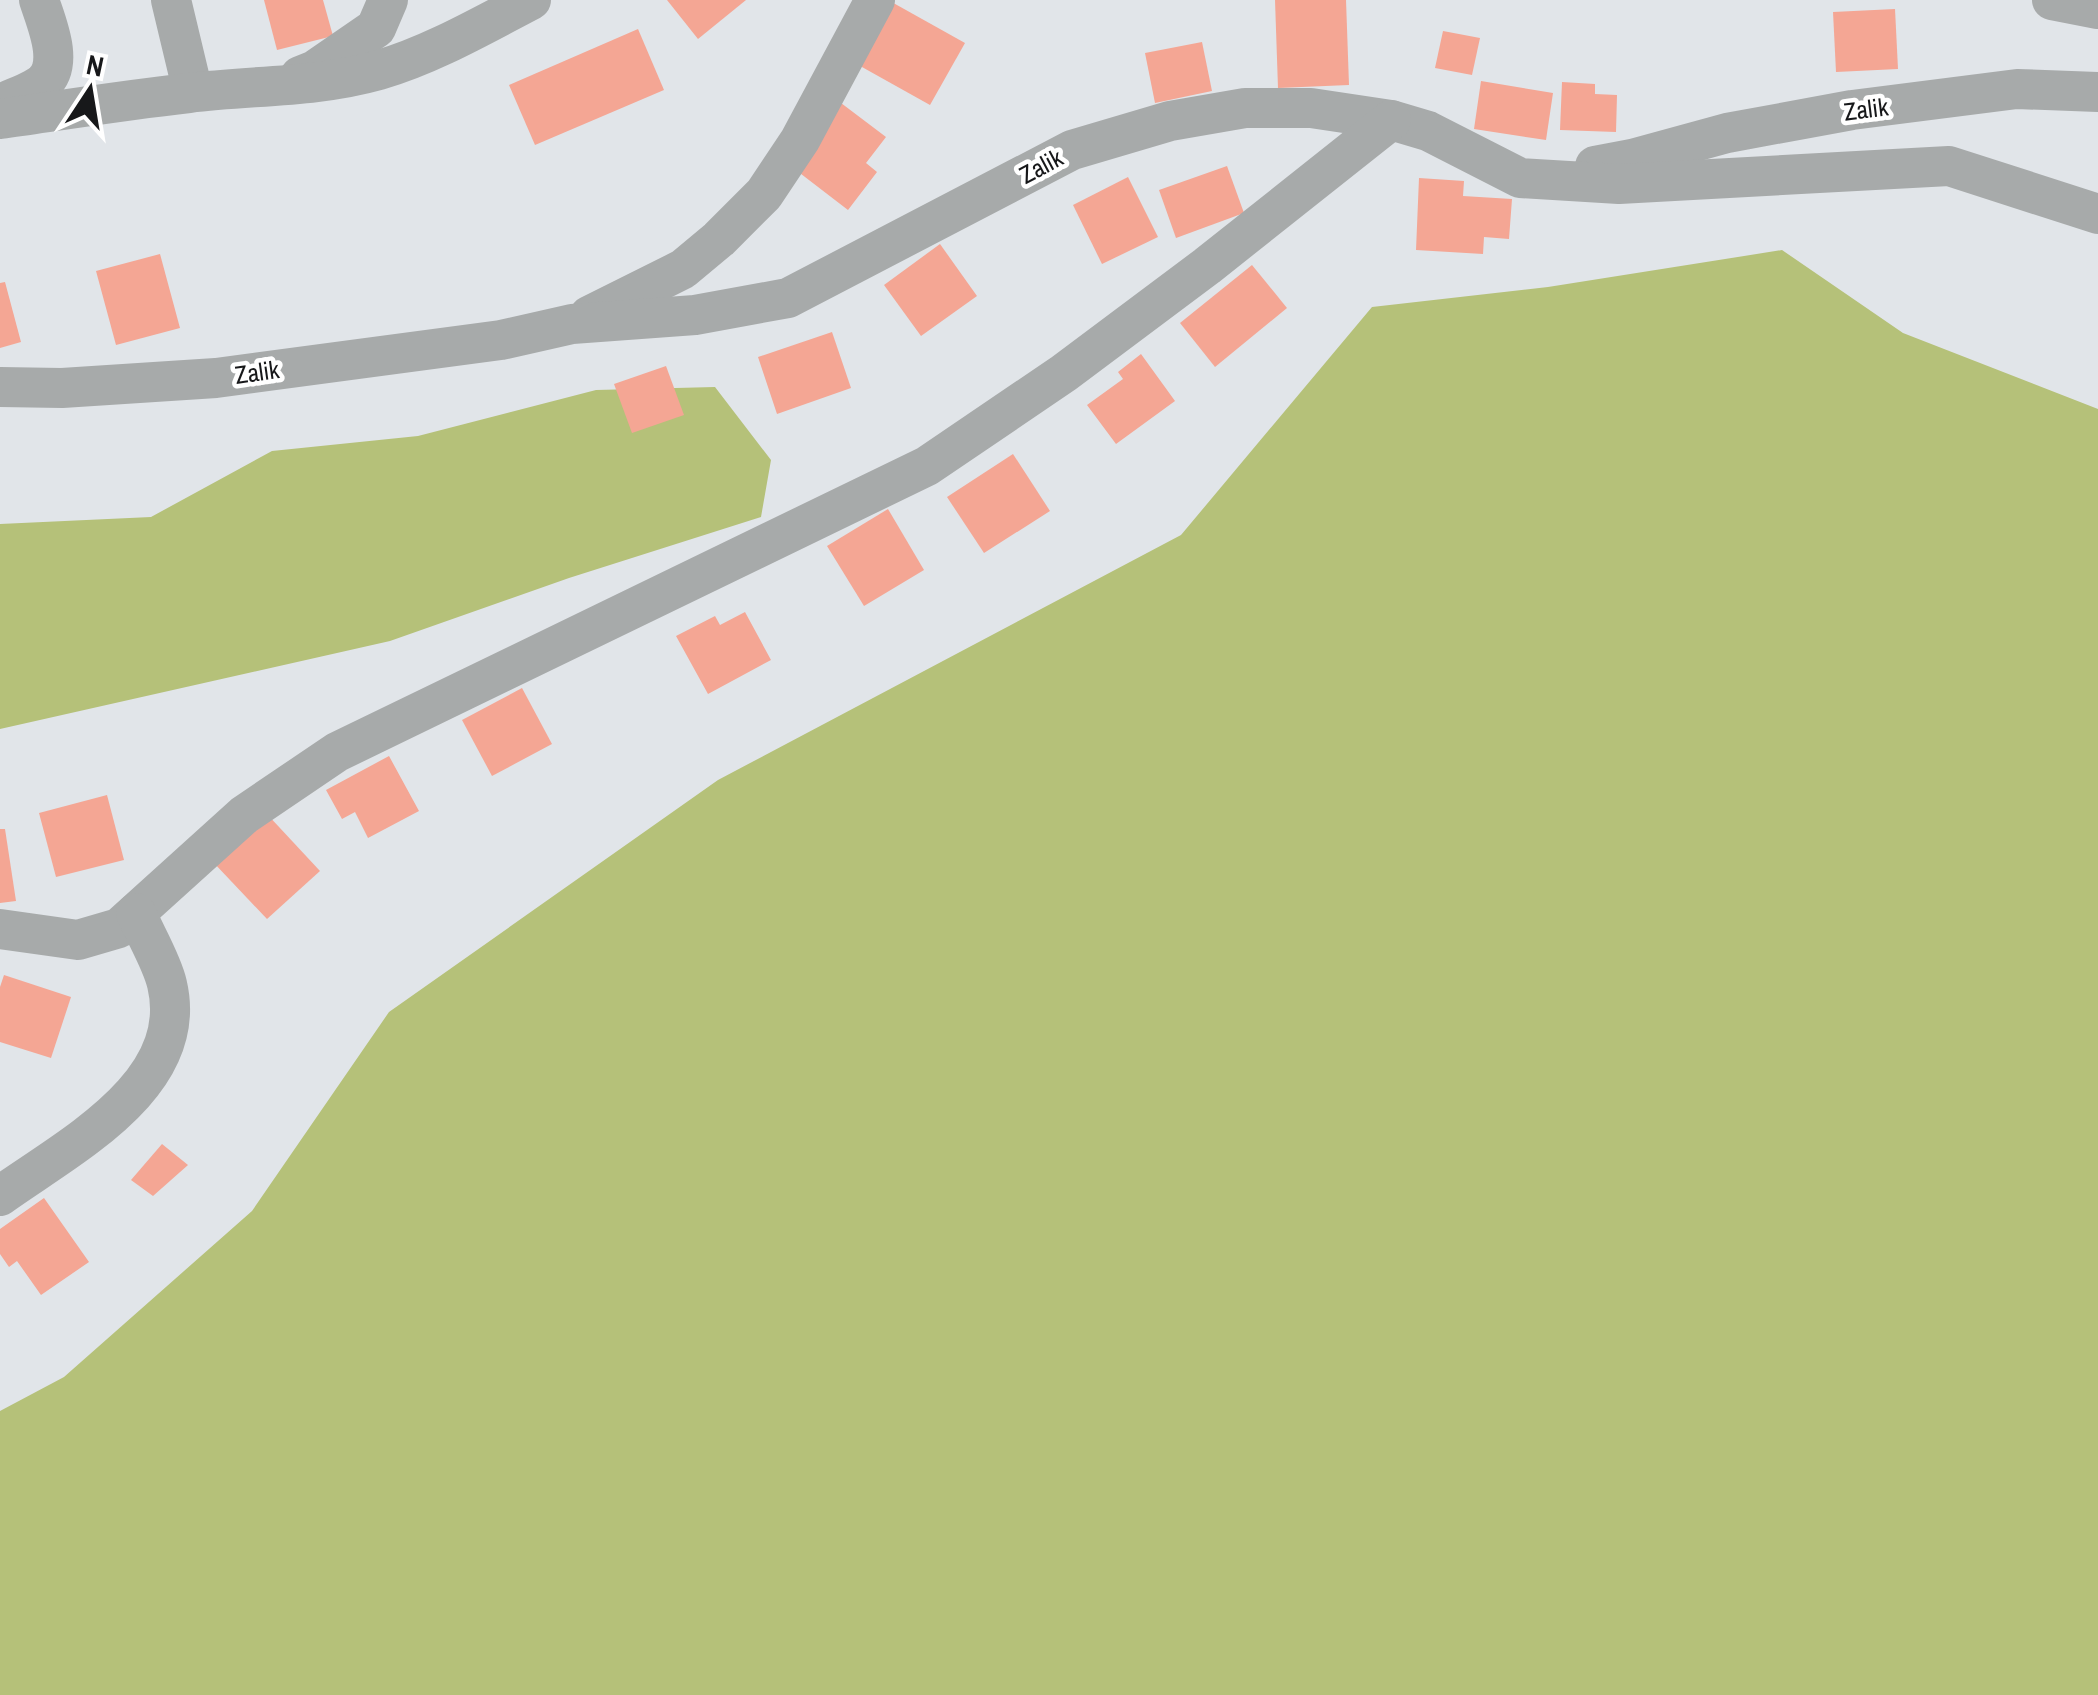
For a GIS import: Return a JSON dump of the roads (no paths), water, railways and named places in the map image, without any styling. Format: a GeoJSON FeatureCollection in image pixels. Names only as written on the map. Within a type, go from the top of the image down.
{"type":"FeatureCollection","features":[{"type":"Feature","properties":{"kind":"street"},"geometry":{"type":"LineString","coordinates":[[0,104],[45,82],[51,69],[52,46],[38,0]]}},
{"type":"Feature","properties":{"kind":"street"},"geometry":{"type":"LineString","coordinates":[[170,0],[193,92]]}},
{"type":"Feature","properties":{"kind":"street"},"geometry":{"type":"LineString","coordinates":[[258,90],[315,70],[376,28],[388,0]]}},
{"type":"Feature","properties":{"kind":"street"},"geometry":{"type":"LineString","coordinates":[[0,119],[193,92],[258,90],[334,81],[382,69],[532,0]]}},
{"type":"Feature","properties":{"kind":"street","name":"Zalik"},"geometry":{"type":"LineString","coordinates":[[572,324],[683,269],[764,194],[800,140],[875,0]]}},
{"type":"Feature","properties":{"kind":"street"},"geometry":{"type":"LineString","coordinates":[[2052,0],[2098,9]]}},
{"type":"Feature","properties":{"kind":"street","name":"Zalik"},"geometry":{"type":"LineString","coordinates":[[1520,178],[1632,159],[1727,133],[1852,110],[2017,89],[2098,92]]}},
{"type":"Feature","properties":{"kind":"street","name":"Zalik"},"geometry":{"type":"LineString","coordinates":[[0,387],[62,388],[216,378],[501,340],[572,324],[695,315],[788,298],[1072,150],[1170,121],[1245,108],[1311,108],[1391,120],[1428,130],[1520,178],[1619,184],[1949,166],[2098,214]]}},
{"type":"Feature","properties":{"kind":"street"},"geometry":{"type":"LineString","coordinates":[[0,929],[78,940],[119,928],[244,814],[337,752],[927,466],[1064,373],[1391,120]]}},
{"type":"Feature","properties":{"kind":"street"},"geometry":{"type":"LineString","coordinates":[[0,1196],[140,1090],[161,1056],[171,1014],[167,981],[136,912]]}}]}
